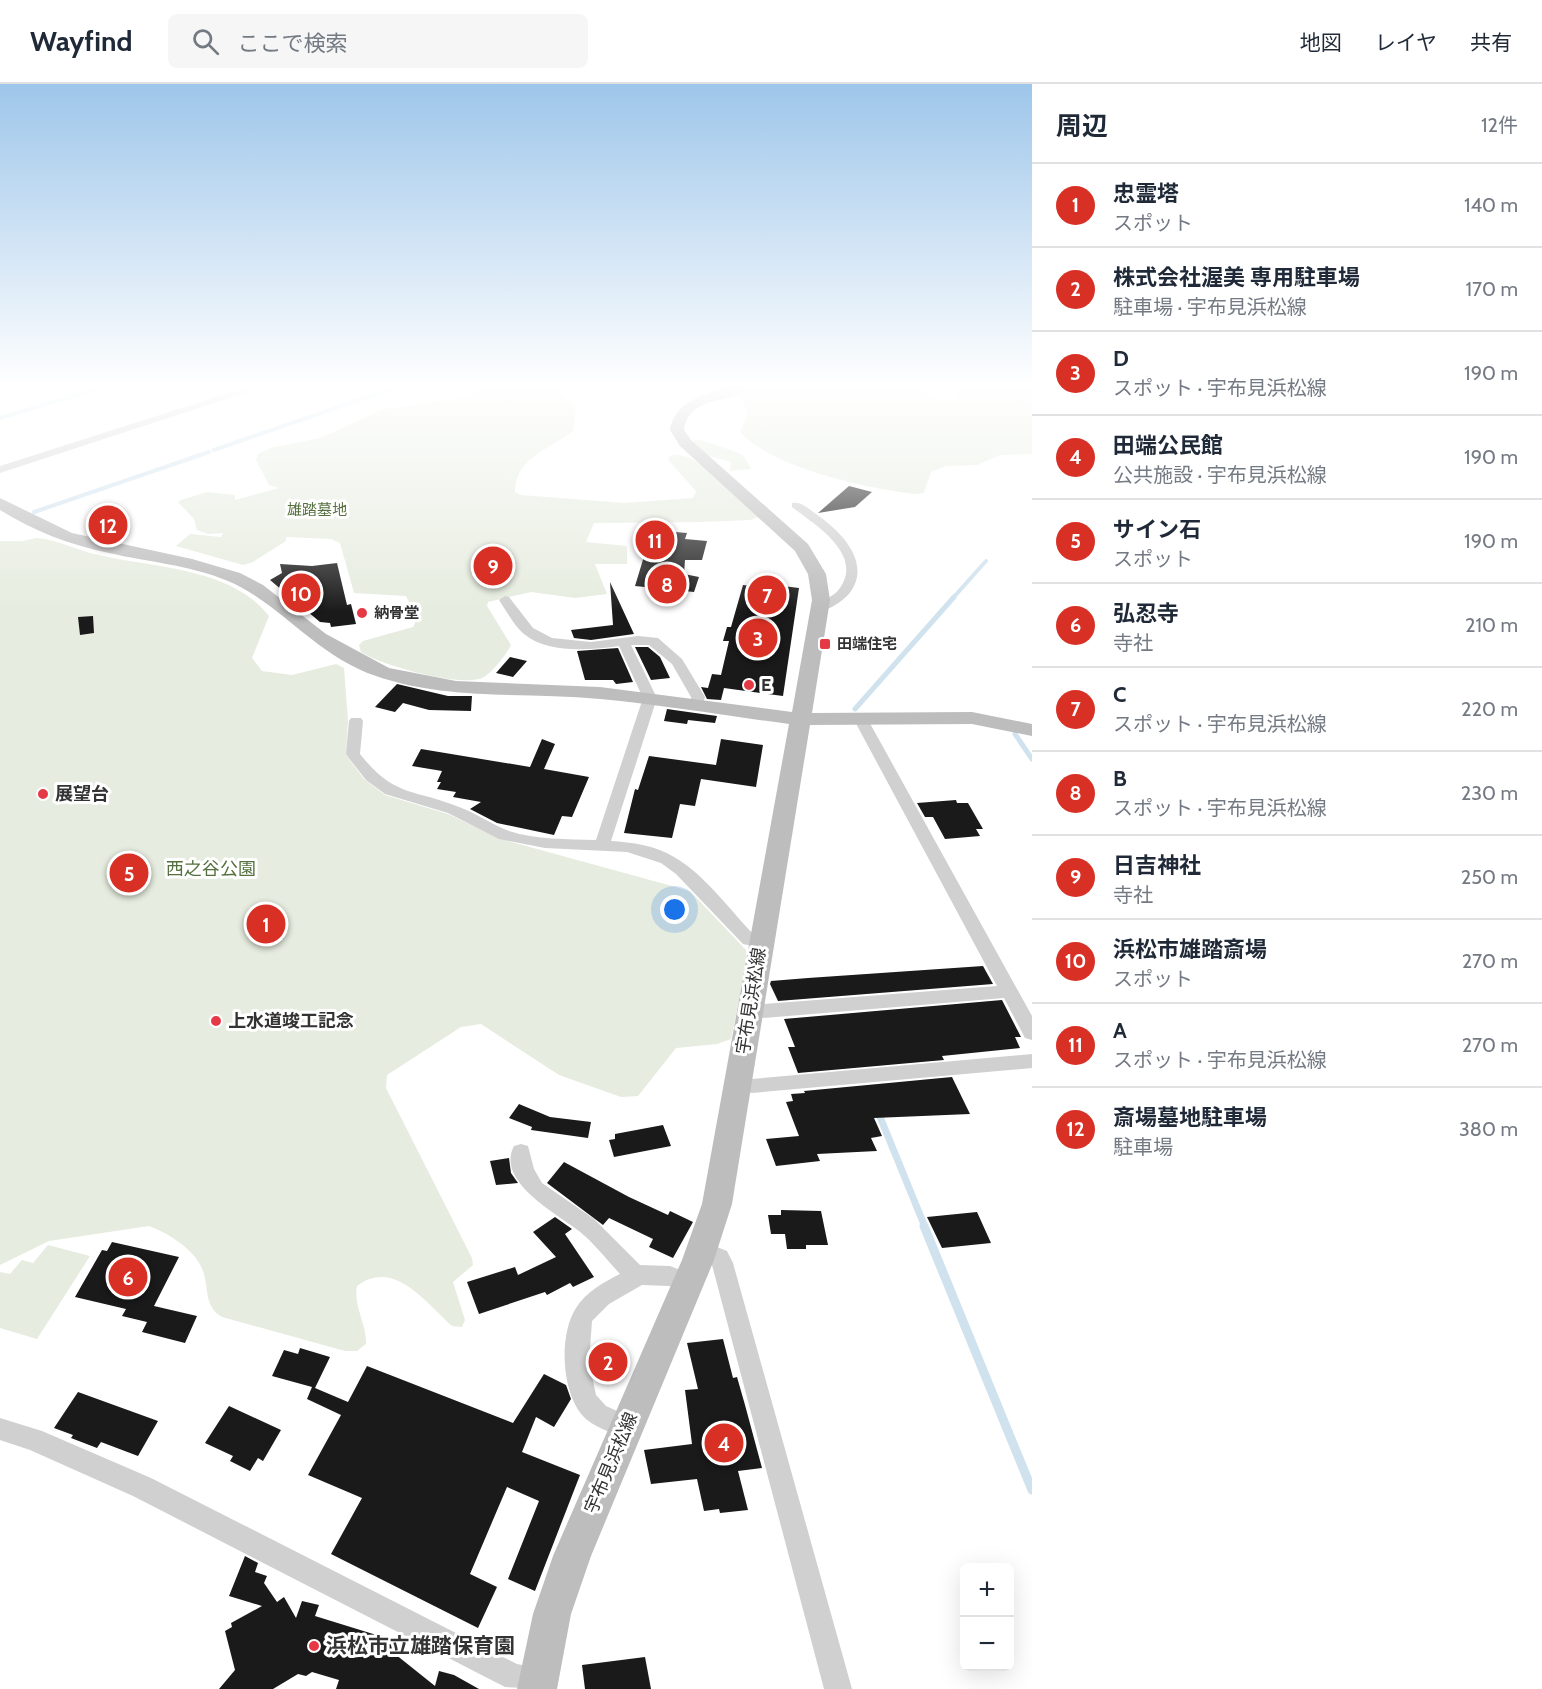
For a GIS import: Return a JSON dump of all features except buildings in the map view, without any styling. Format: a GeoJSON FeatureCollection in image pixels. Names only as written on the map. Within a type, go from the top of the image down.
{"type":"FeatureCollection","features":[{"type":"Feature","properties":{"kind":"main road","name":"宇布見浜松線"},"geometry":{"type":"LineString","coordinates":[[538,1685],[552,1614],[568,1565],[702,1250],[717,1204],[820,608],[820,583],[814,565],[802,548],[707,462]]}},
{"type":"Feature","properties":{"kind":"main road"},"geometry":{"type":"LineString","coordinates":[[0,503],[43,528],[73,539],[192,564],[234,577],[257,589],[319,638],[350,657],[399,677],[456,687],[559,690],[650,698],[800,718],[972,718],[1032,730]]}},
{"type":"Feature","properties":{"kind":"street"},"geometry":{"type":"LineString","coordinates":[[0,470],[25,462]]}},
{"type":"Feature","properties":{"kind":"street"},"geometry":{"type":"LineString","coordinates":[[796,505],[839,538],[850,554],[850,578],[846,590],[836,600],[820,608]]}},
{"type":"Feature","properties":{"kind":"street"},"geometry":{"type":"LineString","coordinates":[[505,600],[528,631],[549,642],[591,646],[646,640],[663,649],[684,674],[698,697],[697,704]]}},
{"type":"Feature","properties":{"kind":"street"},"geometry":{"type":"LineString","coordinates":[[602,845],[650,698],[623,642]]}},
{"type":"Feature","properties":{"kind":"street"},"geometry":{"type":"LineString","coordinates":[[860,718],[1032,1033]]}},
{"type":"Feature","properties":{"kind":"street"},"geometry":{"type":"LineString","coordinates":[[356,721],[353,754],[371,777],[390,791],[453,810],[488,828],[525,840],[635,848],[667,859],[682,870],[749,940],[761,942]]}},
{"type":"Feature","properties":{"kind":"street"},"geometry":{"type":"LineString","coordinates":[[750,1009],[764,1011],[1009,991]]}},
{"type":"Feature","properties":{"kind":"street"},"geometry":{"type":"LineString","coordinates":[[738,1083],[752,1086],[1032,1061]]}},
{"type":"Feature","properties":{"kind":"street"},"geometry":{"type":"LineString","coordinates":[[521,1152],[524,1170],[535,1189],[587,1225],[627,1268],[639,1276]]}},
{"type":"Feature","properties":{"kind":"street"},"geometry":{"type":"LineString","coordinates":[[702,1250],[719,1258],[722,1263],[838,1689]]}},
{"type":"Feature","properties":{"kind":"street"},"geometry":{"type":"LineString","coordinates":[[627,1427],[589,1407],[583,1396],[577,1339],[583,1316],[617,1286],[639,1276],[670,1276],[688,1283]]}},
{"type":"Feature","properties":{"kind":"street"},"geometry":{"type":"LineString","coordinates":[[0,1429],[55,1448],[142,1487],[515,1677],[538,1685]]}},
{"type":"Feature","properties":{"kind":"green space","name":"雄踏墓地"},"geometry":{"type":"Polygon","coordinates":[[[257,462],[528,462],[521,470],[517,480],[515,492],[521,495],[624,503],[693,498],[696,491],[670,462],[695,462],[728,487],[758,517],[750,520],[700,522],[594,523],[586,542],[627,546],[627,564],[595,564],[607,594],[575,598],[531,592],[488,602],[487,606],[511,645],[503,658],[484,677],[459,680],[403,669],[361,652],[359,645],[363,641],[413,627],[417,619],[406,596],[354,593],[340,543],[331,539],[286,537],[286,541],[253,562],[243,565],[176,546],[190,534],[221,537],[223,533],[208,534],[197,530],[194,519],[178,502],[181,500],[207,492],[235,495],[235,500],[279,488],[269,485],[257,462]]]}},
{"type":"Feature","properties":{"kind":"green space"},"geometry":{"type":"Polygon","coordinates":[[[731,462],[747,462],[751,469],[730,471],[731,462]]]}},
{"type":"Feature","properties":{"kind":"green space"},"geometry":{"type":"Polygon","coordinates":[[[788,462],[984,462],[977,465],[946,466],[931,472],[924,493],[916,494],[848,482],[788,462]]]}},
{"type":"Feature","properties":{"kind":"green space","name":"西之谷公園"},"geometry":{"type":"Polygon","coordinates":[[[36,538],[99,555],[190,572],[234,588],[253,600],[269,616],[252,658],[262,671],[292,675],[336,664],[344,668],[348,721],[346,755],[364,779],[385,795],[448,814],[501,839],[690,891],[746,950],[747,960],[731,1039],[717,1044],[676,1048],[638,1096],[621,1097],[559,1075],[481,1024],[461,1027],[387,1075],[386,1088],[472,1258],[473,1265],[453,1282],[465,1320],[462,1327],[452,1326],[408,1286],[384,1277],[371,1279],[357,1286],[357,1301],[366,1344],[357,1351],[345,1351],[222,1317],[212,1308],[203,1271],[194,1256],[173,1238],[149,1226],[49,1241],[0,1265],[0,541],[23,541],[36,538]]]}},
{"type":"Feature","properties":{"kind":"green space"},"geometry":{"type":"Polygon","coordinates":[[[48,1245],[90,1256],[37,1339],[0,1328],[0,1272],[10,1274],[22,1260],[33,1263],[48,1245]]]}},
{"type":"Feature","properties":{"kind":"waterway"},"geometry":{"type":"LineString","coordinates":[[34,512],[180,462]]}},
{"type":"Feature","properties":{"kind":"waterway"},"geometry":{"type":"LineString","coordinates":[[953,598],[986,561]]}},
{"type":"Feature","properties":{"kind":"waterway"},"geometry":{"type":"LineString","coordinates":[[855,709],[954,597]]}},
{"type":"Feature","properties":{"kind":"waterway"},"geometry":{"type":"LineString","coordinates":[[1015,734],[1032,759]]}},
{"type":"Feature","properties":{"kind":"waterway"},"geometry":{"type":"LineString","coordinates":[[878,1112],[925,1227]]}},
{"type":"Feature","properties":{"kind":"waterway"},"geometry":{"type":"LineString","coordinates":[[924,1226],[1032,1490]]}},
{"type":"Feature","properties":{"kind":"place","name":"斎場墓地駐車場"},"geometry":{"type":"Point","coordinates":[108,525]}},
{"type":"Feature","properties":{"kind":"place","name":"A"},"geometry":{"type":"Point","coordinates":[655,540]}},
{"type":"Feature","properties":{"kind":"place","name":"日吉神社"},"geometry":{"type":"Point","coordinates":[493,566]}},
{"type":"Feature","properties":{"kind":"place","name":"B"},"geometry":{"type":"Point","coordinates":[667,584]}},
{"type":"Feature","properties":{"kind":"place","name":"浜松市雄踏斎場"},"geometry":{"type":"Point","coordinates":[301,593]}},
{"type":"Feature","properties":{"kind":"place","name":"C"},"geometry":{"type":"Point","coordinates":[767,595]}},
{"type":"Feature","properties":{"kind":"place","name":"納骨堂"},"geometry":{"type":"Point","coordinates":[362,613]}},
{"type":"Feature","properties":{"kind":"place","name":"D"},"geometry":{"type":"Point","coordinates":[758,638]}},
{"type":"Feature","properties":{"kind":"place","name":"田端住宅"},"geometry":{"type":"Point","coordinates":[825,644]}},
{"type":"Feature","properties":{"kind":"place","name":"E"},"geometry":{"type":"Point","coordinates":[749,685]}},
{"type":"Feature","properties":{"kind":"place","name":"展望台"},"geometry":{"type":"Point","coordinates":[43,794]}},
{"type":"Feature","properties":{"kind":"place","name":"サイン石"},"geometry":{"type":"Point","coordinates":[129,873]}},
{"type":"Feature","properties":{"kind":"place","name":"忠霊塔"},"geometry":{"type":"Point","coordinates":[266,924]}},
{"type":"Feature","properties":{"kind":"place","name":"上水道竣工記念"},"geometry":{"type":"Point","coordinates":[216,1021]}},
{"type":"Feature","properties":{"kind":"place","name":"弘忍寺"},"geometry":{"type":"Point","coordinates":[128,1277]}},
{"type":"Feature","properties":{"kind":"place","name":"株式会社渥美 専用駐車場"},"geometry":{"type":"Point","coordinates":[608,1362]}},
{"type":"Feature","properties":{"kind":"place","name":"田端公民館"},"geometry":{"type":"Point","coordinates":[724,1443]}},
{"type":"Feature","properties":{"kind":"place","name":"浜松市立雄踏保育園"},"geometry":{"type":"Point","coordinates":[314,1646]}}]}
